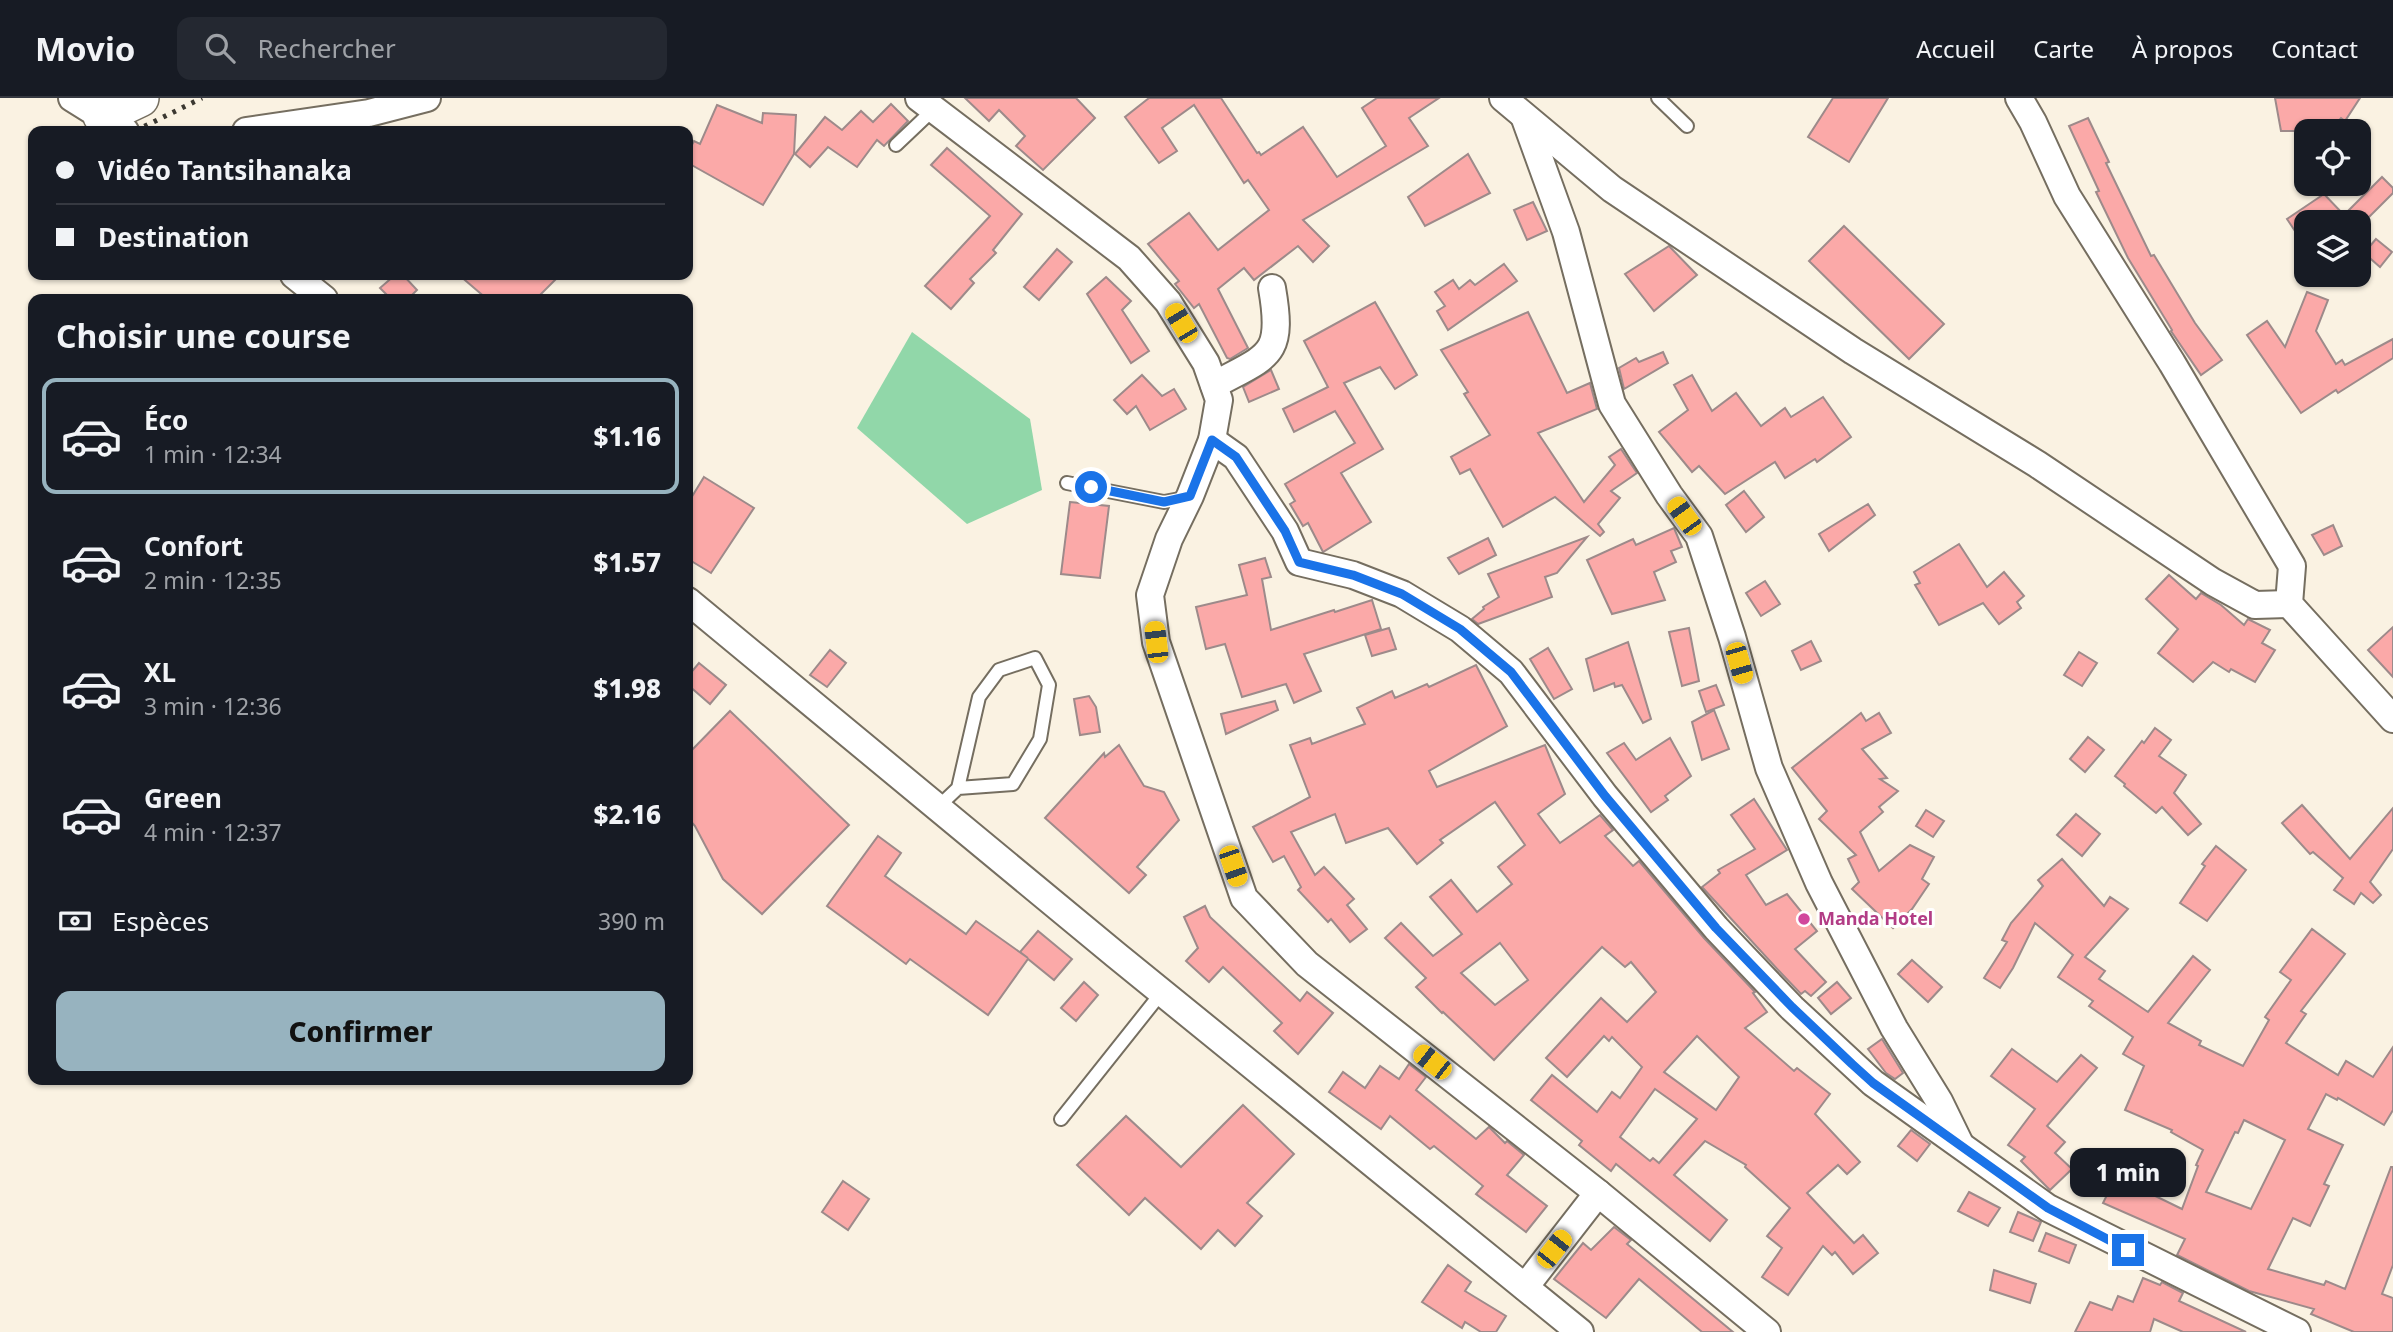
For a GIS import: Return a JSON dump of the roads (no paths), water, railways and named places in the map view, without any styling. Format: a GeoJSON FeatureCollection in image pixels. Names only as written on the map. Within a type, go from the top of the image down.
{"type":"FeatureCollection","features":[{"type":"Feature","properties":{"kind":"street"},"geometry":{"type":"LineString","coordinates":[[100,115],[140,98]]}},
{"type":"Feature","properties":{"kind":"street"},"geometry":{"type":"LineString","coordinates":[[280,126],[369,113],[427,98]]}},
{"type":"Feature","properties":{"kind":"street"},"geometry":{"type":"LineString","coordinates":[[1503,98],[1612,189],[1853,351],[2037,464],[2213,582],[2255,605],[2289,604]]}},
{"type":"Feature","properties":{"kind":"street"},"geometry":{"type":"LineString","coordinates":[[2019,98],[2067,195],[2172,363],[2292,566],[2289,604],[2393,719]]}},
{"type":"Feature","properties":{"kind":"street"},"geometry":{"type":"LineString","coordinates":[[926,103],[1129,258],[1168,302],[1206,363],[1219,400],[1212,440],[1169,540],[1150,595],[1156,642],[1244,898],[1307,964],[1598,1193],[1767,1332]]}},
{"type":"Feature","properties":{"kind":"street"},"geometry":{"type":"LineString","coordinates":[[1524,116],[1566,232],[1612,404],[1669,495],[1699,536],[1732,637],[1769,768],[1813,870],[1888,1017],[1939,1101],[1960,1144]]}},
{"type":"Feature","properties":{"kind":"street"},"geometry":{"type":"LineString","coordinates":[[301,280],[318,294]]}},
{"type":"Feature","properties":{"kind":"street"},"geometry":{"type":"LineString","coordinates":[[1214,385],[1265,358],[1276,339],[1277,317],[1272,288]]}},
{"type":"Feature","properties":{"kind":"street"},"geometry":{"type":"LineString","coordinates":[[1212,440],[1236,457],[1285,531],[1299,562],[1353,575],[1402,594],[1460,629],[1511,672],[1605,796],[1716,928],[1792,1007],[1873,1083],[2048,1208],[2297,1332]]}},
{"type":"Feature","properties":{"kind":"street"},"geometry":{"type":"LineString","coordinates":[[693,605],[1161,992],[1580,1332]]}},
{"type":"Feature","properties":{"kind":"street"},"geometry":{"type":"LineString","coordinates":[[1525,1287],[1598,1193]]}},
{"type":"Feature","properties":{"kind":"lane"},"geometry":{"type":"LineString","coordinates":[[1658,98],[1687,125]]}},
{"type":"Feature","properties":{"kind":"lane"},"geometry":{"type":"LineString","coordinates":[[896,145],[926,103]]}},
{"type":"Feature","properties":{"kind":"lane"},"geometry":{"type":"LineString","coordinates":[[1067,483],[1164,502],[1190,496]]}},
{"type":"Feature","properties":{"kind":"lane"},"geometry":{"type":"LineString","coordinates":[[938,807],[958,788],[979,697],[999,670],[1035,657],[1049,685],[1040,739],[1013,784],[958,788]]}},
{"type":"Feature","properties":{"kind":"lane"},"geometry":{"type":"LineString","coordinates":[[1061,1119],[1161,992]]}},
{"type":"Feature","properties":{"kind":"railway"},"geometry":{"type":"LineString","coordinates":[[145,126],[202,98]]}},
{"type":"Feature","properties":{"kind":"place","name":"Manda Hotel"},"geometry":{"type":"Point","coordinates":[1804,919]}}]}
